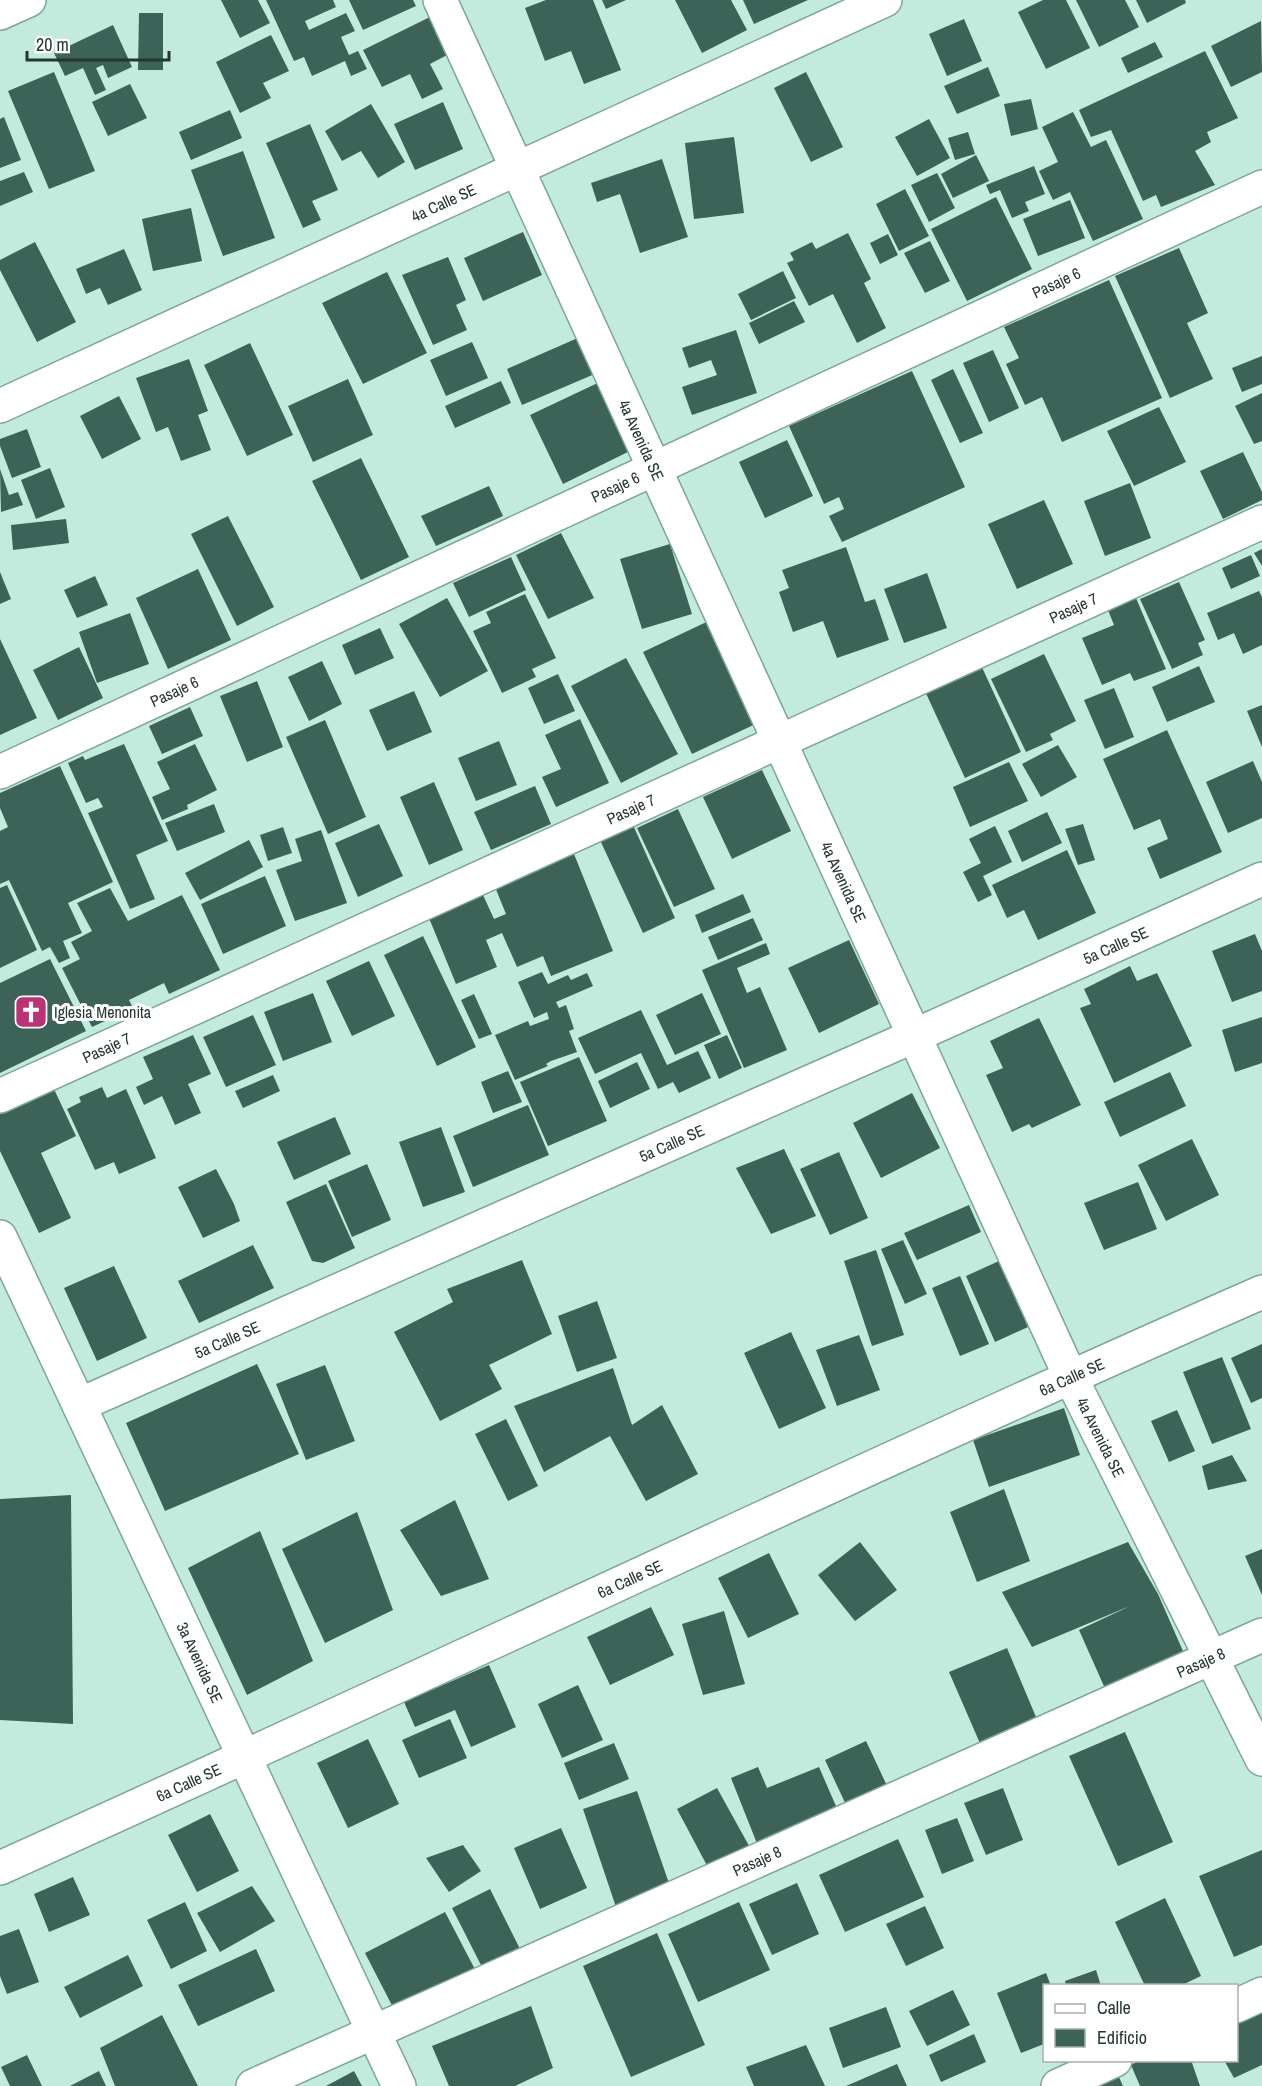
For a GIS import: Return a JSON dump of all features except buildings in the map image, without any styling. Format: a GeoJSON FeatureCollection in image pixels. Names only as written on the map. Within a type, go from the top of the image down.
{"type":"FeatureCollection","features":[{"type":"Feature","properties":{"kind":"street"},"geometry":{"type":"LineString","coordinates":[[0,13],[29,0]]}},
{"type":"Feature","properties":{"kind":"street","name":"4a Avenida SE"},"geometry":{"type":"LineString","coordinates":[[440,0],[1070,1376],[1262,1759]]}},
{"type":"Feature","properties":{"kind":"street","name":"4a Calle SE"},"geometry":{"type":"LineString","coordinates":[[0,406],[885,0]]}},
{"type":"Feature","properties":{"kind":"street","name":"Pasaje 6"},"geometry":{"type":"LineString","coordinates":[[0,772],[1262,187]]}},
{"type":"Feature","properties":{"kind":"street","name":"Pasaje 7"},"geometry":{"type":"LineString","coordinates":[[0,1096],[1262,522]]}},
{"type":"Feature","properties":{"kind":"street","name":"5a Calle SE"},"geometry":{"type":"LineString","coordinates":[[79,1405],[914,1036],[1262,879]]}},
{"type":"Feature","properties":{"kind":"street","name":"3a Avenida SE"},"geometry":{"type":"LineString","coordinates":[[0,1237],[399,2086]]}},
{"type":"Feature","properties":{"kind":"street","name":"6a Calle SE"},"geometry":{"type":"LineString","coordinates":[[0,1868],[245,1758],[1070,1376],[1262,1292]]}},
{"type":"Feature","properties":{"kind":"street","name":"Pasaje 8"},"geometry":{"type":"LineString","coordinates":[[253,2086],[1262,1635]]}},
{"type":"Feature","properties":{"kind":"street"},"geometry":{"type":"LineString","coordinates":[[1238,2005],[1262,1994]]}},
{"type":"Feature","properties":{"kind":"street"},"geometry":{"type":"LineString","coordinates":[[1058,2086],[1113,2062]]}},
{"type":"Feature","properties":{"kind":"place","name":"Iglesia Menonita"},"geometry":{"type":"Point","coordinates":[31,1012]}}]}
